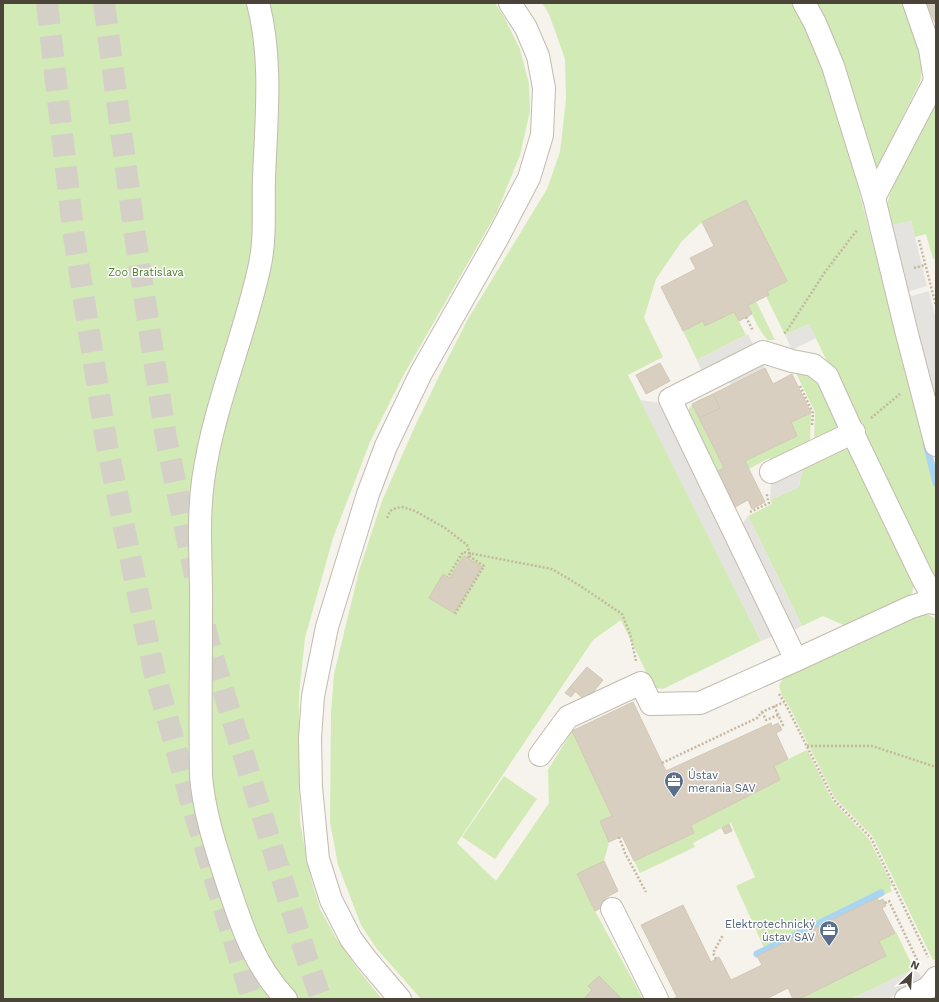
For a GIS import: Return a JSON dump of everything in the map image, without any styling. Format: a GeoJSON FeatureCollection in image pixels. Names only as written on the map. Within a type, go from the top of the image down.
{"type":"FeatureCollection","features":[{"type":"Feature","properties":{"kind":"street"},"geometry":{"type":"LineString","coordinates":[[258,3],[267,50],[263,230],[260,266],[250,305],[220,402],[208,449],[203,483],[200,522],[200,776],[203,800],[212,836],[243,930],[260,965],[276,988],[286,999]]}},
{"type":"Feature","properties":{"kind":"street"},"geometry":{"type":"LineString","coordinates":[[400,999],[351,939],[331,900],[318,859],[311,787],[310,738],[313,696],[327,627],[357,527],[386,446],[421,373],[498,237],[529,178],[542,135],[544,88],[538,56],[526,28],[510,3]]}},
{"type":"Feature","properties":{"kind":"street"},"geometry":{"type":"LineString","coordinates":[[804,3],[815,23],[833,66],[874,198],[935,434]]}},
{"type":"Feature","properties":{"kind":"street"},"geometry":{"type":"LineString","coordinates":[[874,198],[936,79],[930,49],[914,3]]}},
{"type":"Feature","properties":{"kind":"street"},"geometry":{"type":"LineString","coordinates":[[796,660],[670,399],[763,352],[792,361],[813,365],[827,376],[919,570],[931,593],[936,597]]}},
{"type":"Feature","properties":{"kind":"street"},"geometry":{"type":"LineString","coordinates":[[771,472],[854,432]]}},
{"type":"Feature","properties":{"kind":"street"},"geometry":{"type":"LineString","coordinates":[[540,756],[561,719],[641,683],[651,704],[700,703],[912,607],[927,602],[936,603]]}},
{"type":"Feature","properties":{"kind":"street"},"geometry":{"type":"LineString","coordinates":[[612,909],[657,999]]}},
{"type":"Feature","properties":{"kind":"street"},"geometry":{"type":"LineString","coordinates":[[906,999],[928,988],[930,974]]}},
{"type":"Feature","properties":{"kind":"path"},"geometry":{"type":"LineString","coordinates":[[786,332],[825,272],[858,230]]}},
{"type":"Feature","properties":{"kind":"path"},"geometry":{"type":"LineString","coordinates":[[919,240],[936,306]]}},
{"type":"Feature","properties":{"kind":"path"},"geometry":{"type":"LineString","coordinates":[[746,317],[752,328]]}},
{"type":"Feature","properties":{"kind":"path"},"geometry":{"type":"LineString","coordinates":[[797,380],[813,413],[812,428]]}},
{"type":"Feature","properties":{"kind":"path"},"geometry":{"type":"LineString","coordinates":[[751,512],[769,503],[768,500]]}},
{"type":"Feature","properties":{"kind":"path"},"geometry":{"type":"LineString","coordinates":[[357,527],[372,532],[378,532],[382,528],[390,511],[396,508],[404,507],[415,511],[445,528],[467,545],[469,556]]}},
{"type":"Feature","properties":{"kind":"path"},"geometry":{"type":"LineString","coordinates":[[449,575],[463,552],[484,566],[455,614]]}},
{"type":"Feature","properties":{"kind":"path"},"geometry":{"type":"LineString","coordinates":[[469,556],[552,569],[580,584],[622,614],[630,634]]}},
{"type":"Feature","properties":{"kind":"path"},"geometry":{"type":"LineString","coordinates":[[765,674],[784,702],[834,800],[871,838],[930,960],[930,974]]}},
{"type":"Feature","properties":{"kind":"path"},"geometry":{"type":"LineString","coordinates":[[662,763],[757,718],[762,712],[784,702]]}},
{"type":"Feature","properties":{"kind":"path"},"geometry":{"type":"LineString","coordinates":[[774,706],[783,725],[780,727]]}},
{"type":"Feature","properties":{"kind":"path"},"geometry":{"type":"LineString","coordinates":[[762,712],[766,720],[778,714]]}},
{"type":"Feature","properties":{"kind":"path"},"geometry":{"type":"LineString","coordinates":[[806,746],[872,746],[936,767]]}},
{"type":"Feature","properties":{"kind":"path"},"geometry":{"type":"LineString","coordinates":[[619,837],[625,853],[646,892]]}},
{"type":"Feature","properties":{"kind":"path"},"geometry":{"type":"LineString","coordinates":[[885,903],[889,901],[930,974]]}},
{"type":"Feature","properties":{"kind":"path"},"geometry":{"type":"LineString","coordinates":[[716,959],[713,953],[723,935]]}},
{"type":"Feature","properties":{"kind":"green space","name":"Zoo Bratislava"},"geometry":{"type":"Polygon","coordinates":[[[3,3],[495,3],[504,17],[520,49],[529,84],[530,111],[520,155],[497,212],[403,376],[370,442],[333,538],[305,638],[299,695],[300,822],[310,875],[320,909],[336,938],[356,967],[382,999],[3,999],[3,3]]]}},
{"type":"Feature","properties":{"kind":"green space"},"geometry":{"type":"Polygon","coordinates":[[[542,3],[794,3],[824,70],[842,125],[936,489],[936,573],[935,575],[930,573],[809,324],[785,335],[766,296],[769,295],[767,291],[787,281],[746,200],[702,222],[682,241],[656,279],[644,318],[663,357],[628,375],[761,641],[663,689],[657,688],[652,684],[621,620],[593,640],[457,843],[496,881],[549,803],[548,770],[572,731],[612,816],[600,821],[609,842],[604,861],[577,875],[643,999],[421,999],[376,948],[361,925],[338,865],[330,822],[331,713],[334,674],[359,571],[382,501],[415,426],[443,368],[468,319],[547,189],[560,152],[566,99],[565,59],[549,14],[542,3]]]}},
{"type":"Feature","properties":{"kind":"green space"},"geometry":{"type":"Polygon","coordinates":[[[815,3],[905,3],[922,50],[923,64],[920,82],[876,170],[815,3]]]}},
{"type":"Feature","properties":{"kind":"green space"},"geometry":{"type":"Polygon","coordinates":[[[936,98],[936,258],[933,259],[926,234],[915,237],[911,221],[887,226],[886,208],[891,191],[936,98]]]}},
{"type":"Feature","properties":{"kind":"green space"},"geometry":{"type":"Polygon","coordinates":[[[756,301],[775,340],[768,340],[756,324],[748,305],[756,301]]]}},
{"type":"Feature","properties":{"kind":"green space"},"geometry":{"type":"Polygon","coordinates":[[[734,312],[746,335],[697,360],[683,331],[703,321],[706,326],[734,312]]]}},
{"type":"Feature","properties":{"kind":"green space"},"geometry":{"type":"Polygon","coordinates":[[[796,373],[804,373],[820,378],[839,424],[836,430],[814,442],[815,412],[796,373]]]}},
{"type":"Feature","properties":{"kind":"green space"},"geometry":{"type":"Polygon","coordinates":[[[713,394],[720,408],[699,418],[724,468],[716,472],[688,413],[689,409],[694,403],[713,394]]]}},
{"type":"Feature","properties":{"kind":"green space"},"geometry":{"type":"Polygon","coordinates":[[[811,413],[810,445],[772,463],[769,458],[749,469],[745,461],[797,436],[791,422],[811,413]]]}},
{"type":"Feature","properties":{"kind":"green space"},"geometry":{"type":"Polygon","coordinates":[[[843,448],[852,452],[915,582],[912,593],[906,601],[850,628],[823,616],[802,626],[748,516],[772,504],[770,500],[799,487],[804,467],[843,448]]]}},
{"type":"Feature","properties":{"kind":"green space"},"geometry":{"type":"Polygon","coordinates":[[[923,612],[936,619],[936,959],[933,960],[873,837],[835,798],[789,706],[782,696],[779,686],[784,676],[923,612]]]}},
{"type":"Feature","properties":{"kind":"green space"},"geometry":{"type":"Polygon","coordinates":[[[807,750],[832,800],[869,839],[892,885],[890,887],[892,891],[766,952],[736,886],[755,877],[731,823],[693,843],[695,847],[640,873],[634,861],[694,833],[691,825],[780,780],[774,766],[807,750]]]}},
{"type":"Feature","properties":{"kind":"green space"},"geometry":{"type":"Polygon","coordinates":[[[504,776],[537,799],[495,859],[462,837],[504,776]]]}},
{"type":"Feature","properties":{"kind":"green space"},"geometry":{"type":"Polygon","coordinates":[[[896,932],[914,969],[851,999],[799,999],[886,956],[879,941],[896,932]]]}},
{"type":"Feature","properties":{"kind":"shaded area"},"geometry":{"type":"Polygon","coordinates":[[[911,221],[927,286],[910,291],[909,294],[912,296],[929,291],[936,320],[936,399],[931,400],[887,226],[911,221]]]}},
{"type":"Feature","properties":{"kind":"shaded area"},"geometry":{"type":"Polygon","coordinates":[[[809,324],[816,338],[792,350],[785,335],[809,324]]]}},
{"type":"Feature","properties":{"kind":"shaded area"},"geometry":{"type":"Polygon","coordinates":[[[748,334],[755,348],[703,374],[697,360],[748,334]]]}},
{"type":"Feature","properties":{"kind":"shaded area"},"geometry":{"type":"Polygon","coordinates":[[[761,360],[765,368],[731,385],[727,377],[761,360]]]}},
{"type":"Feature","properties":{"kind":"shaded area"},"geometry":{"type":"Polygon","coordinates":[[[640,400],[660,403],[776,635],[761,641],[640,400]]]}},
{"type":"Feature","properties":{"kind":"shaded area"},"geometry":{"type":"Polygon","coordinates":[[[804,467],[799,487],[770,500],[771,482],[804,467]]]}},
{"type":"Feature","properties":{"kind":"shaded area"},"geometry":{"type":"Polygon","coordinates":[[[748,516],[802,626],[789,632],[739,528],[748,516]]]}},
{"type":"Feature","properties":{"kind":"shaded area"},"geometry":{"type":"Polygon","coordinates":[[[914,969],[925,980],[887,999],[851,999],[914,969]]]}},
{"type":"Feature","properties":{"kind":"building"},"geometry":{"type":"Polygon","coordinates":[[[936,3],[936,24],[926,4],[936,3]]]}},
{"type":"Feature","properties":{"kind":"building"},"geometry":{"type":"Polygon","coordinates":[[[746,200],[787,281],[767,291],[769,295],[748,305],[752,314],[739,321],[734,312],[705,326],[703,321],[683,331],[661,287],[696,269],[690,258],[714,246],[702,222],[746,200]]]}},
{"type":"Feature","properties":{"kind":"building"},"geometry":{"type":"Polygon","coordinates":[[[660,363],[670,381],[646,394],[636,375],[660,363]]]}},
{"type":"Feature","properties":{"kind":"building"},"geometry":{"type":"Polygon","coordinates":[[[765,368],[773,384],[792,374],[811,413],[791,422],[797,436],[745,461],[765,502],[752,509],[748,500],[735,507],[716,472],[724,468],[699,418],[720,408],[713,394],[765,368]]]}},
{"type":"Feature","properties":{"kind":"building"},"geometry":{"type":"Polygon","coordinates":[[[713,394],[720,408],[699,418],[692,404],[713,394]]]}},
{"type":"Feature","properties":{"kind":"building"},"geometry":{"type":"Polygon","coordinates":[[[464,556],[482,567],[454,613],[429,598],[443,574],[450,578],[464,556]]]}},
{"type":"Feature","properties":{"kind":"building"},"geometry":{"type":"Polygon","coordinates":[[[587,667],[603,680],[586,701],[570,687],[587,667]]]}},
{"type":"Feature","properties":{"kind":"building"},"geometry":{"type":"Polygon","coordinates":[[[570,687],[575,692],[571,697],[565,693],[570,687]]]}},
{"type":"Feature","properties":{"kind":"building","name":"Ústav merania SAV"},"geometry":{"type":"Polygon","coordinates":[[[633,702],[666,771],[771,723],[772,726],[778,723],[782,730],[776,733],[788,759],[774,766],[780,780],[691,825],[694,833],[634,861],[622,836],[609,842],[600,821],[612,816],[572,731],[633,702]]]}},
{"type":"Feature","properties":{"kind":"building"},"geometry":{"type":"Polygon","coordinates":[[[729,824],[732,831],[725,834],[722,828],[729,824]]]}},
{"type":"Feature","properties":{"kind":"building"},"geometry":{"type":"Polygon","coordinates":[[[604,861],[618,891],[605,898],[608,904],[595,911],[577,874],[604,861]]]}},
{"type":"Feature","properties":{"kind":"building","name":"Elektrotechnický ústav SAV"},"geometry":{"type":"Polygon","coordinates":[[[877,898],[879,901],[883,899],[886,906],[882,908],[895,933],[879,941],[886,956],[799,999],[793,999],[788,988],[766,999],[673,999],[677,997],[641,925],[683,905],[711,962],[719,957],[731,980],[762,965],[757,956],[877,898]]]}},
{"type":"Feature","properties":{"kind":"building"},"geometry":{"type":"Polygon","coordinates":[[[599,976],[622,999],[584,999],[592,990],[588,986],[599,976]]]}},
{"type":"Feature","properties":{"kind":"waterway"},"geometry":{"type":"LineString","coordinates":[[926,443],[936,483]]}},
{"type":"Feature","properties":{"kind":"waterway"},"geometry":{"type":"LineString","coordinates":[[757,954],[881,893]]}},
{"type":"Feature","properties":{"kind":"tunnel"},"geometry":{"type":"LineString","coordinates":[[47,3],[73,230],[107,446],[154,671],[191,802],[252,999]]}},
{"type":"Feature","properties":{"kind":"tunnel"},"geometry":{"type":"LineString","coordinates":[[104,3],[134,229],[166,438],[195,576]]}},
{"type":"Feature","properties":{"kind":"tunnel"},"geometry":{"type":"LineString","coordinates":[[205,626],[211,651],[308,962],[321,999]]}},
{"type":"Feature","properties":{"kind":"place","name":"Ústav merania SAV"},"geometry":{"type":"Point","coordinates":[674,798]}},
{"type":"Feature","properties":{"kind":"place","name":"Elektrotechnický ústav SAV"},"geometry":{"type":"Point","coordinates":[829,947]}}]}
